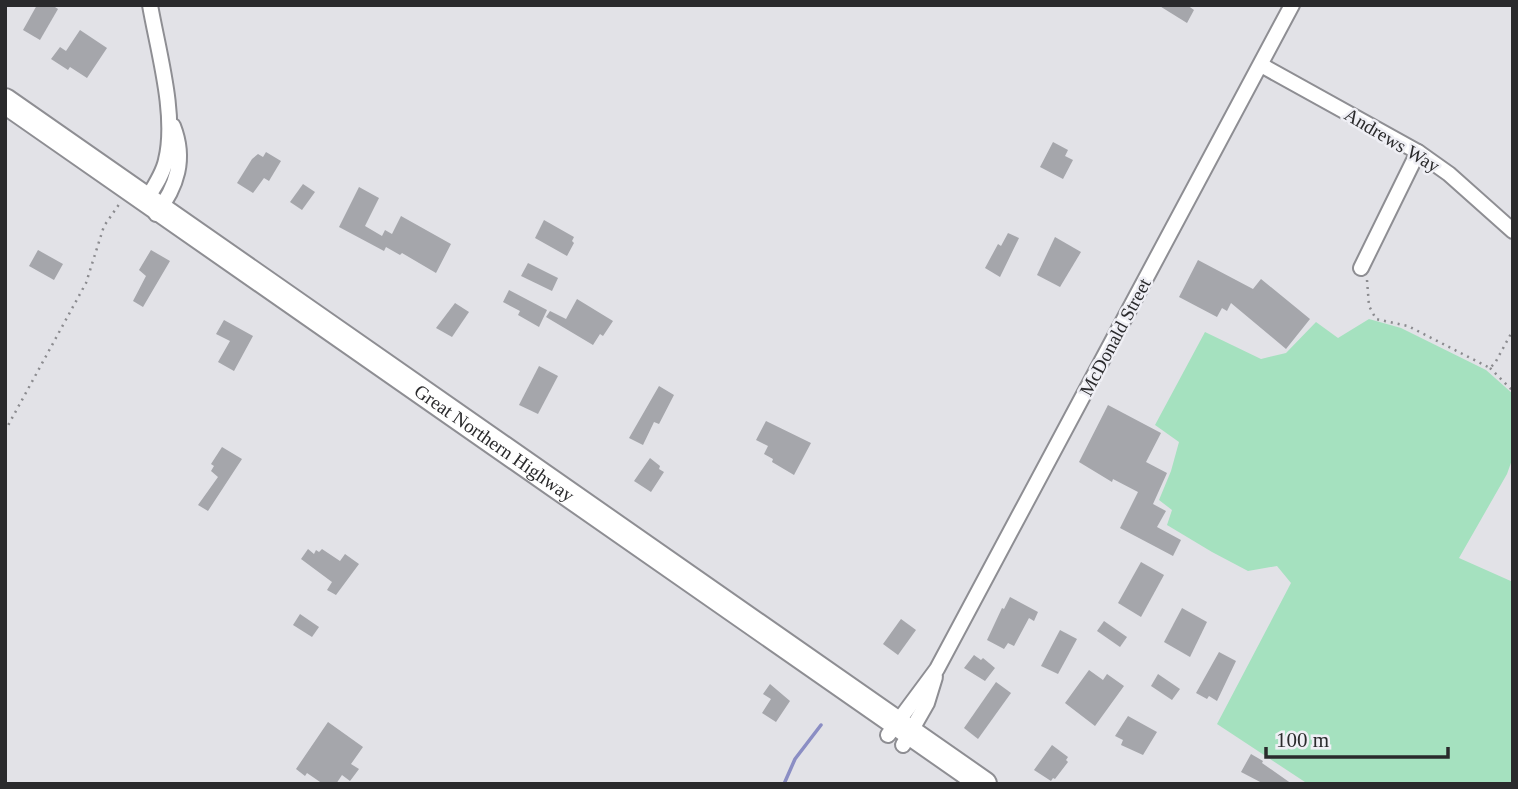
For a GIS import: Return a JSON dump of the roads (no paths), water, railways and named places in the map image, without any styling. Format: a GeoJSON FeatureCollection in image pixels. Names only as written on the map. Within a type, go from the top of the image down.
{"type":"FeatureCollection","features":[{"type":"Feature","properties":{"kind":"highway","name":"Great Northern Highway"},"geometry":{"type":"LineString","coordinates":[[5,101],[145,206],[900,734],[984,784]]}},
{"type":"Feature","properties":{"kind":"highway","name":"Great Northern Highway"},"geometry":{"type":"LineString","coordinates":[[5,118],[145,206]]}},
{"type":"Feature","properties":{"kind":"highway","name":"Great Northern Highway"},"geometry":{"type":"LineString","coordinates":[[900,734],[959,784]]}},
{"type":"Feature","properties":{"kind":"street"},"geometry":{"type":"LineString","coordinates":[[145,206],[166,163],[169,142],[169,115],[150,5]]}},
{"type":"Feature","properties":{"kind":"street","name":"McDonald Street"},"geometry":{"type":"LineString","coordinates":[[900,734],[1292,5]]}},
{"type":"Feature","properties":{"kind":"street","name":"Andrews Way"},"geometry":{"type":"LineString","coordinates":[[1261,65],[1418,152],[1449,174],[1513,231]]}},
{"type":"Feature","properties":{"kind":"street"},"geometry":{"type":"LineString","coordinates":[[1361,268],[1418,152]]}},
{"type":"Feature","properties":{"kind":"waterway"},"geometry":{"type":"LineString","coordinates":[[784,784],[795,759],[821,725]]}}]}
